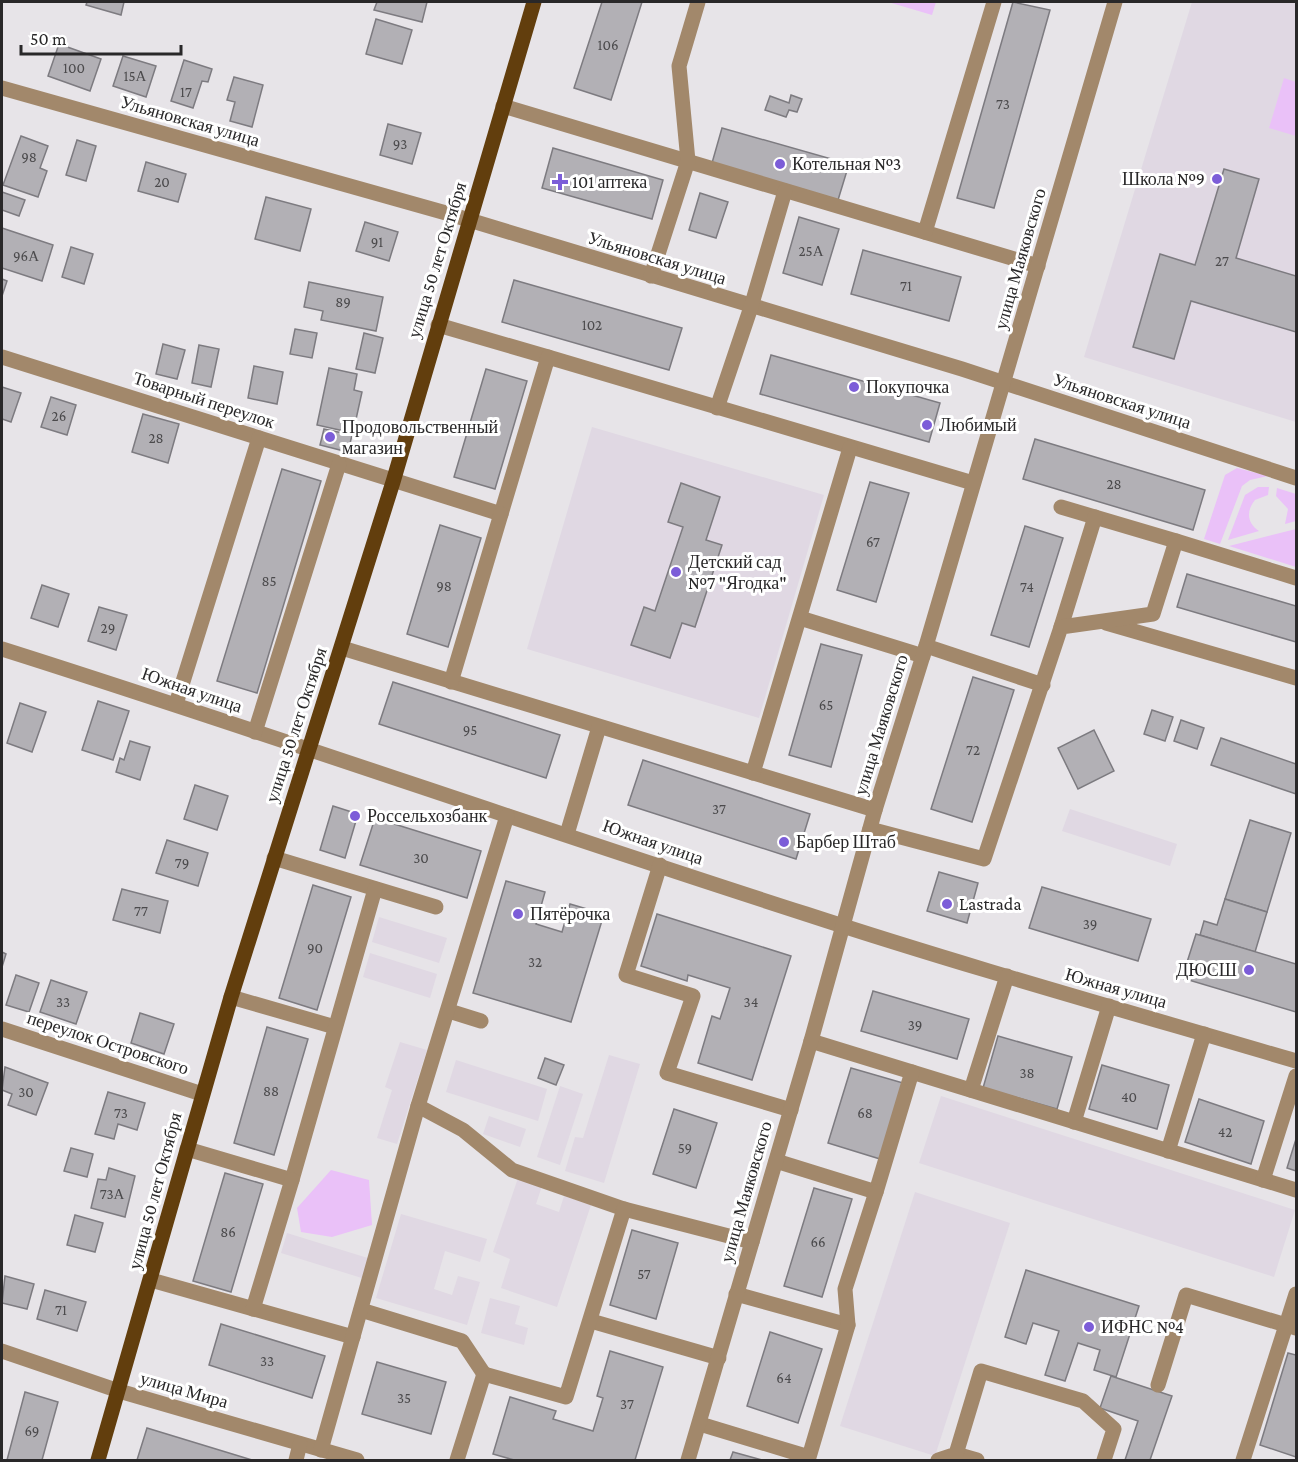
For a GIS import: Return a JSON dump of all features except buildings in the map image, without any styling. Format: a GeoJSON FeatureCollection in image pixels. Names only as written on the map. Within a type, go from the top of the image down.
{"type":"FeatureCollection","features":[{"type":"Feature","properties":{"kind":"main road","name":"улица 50 лет Октября"},"geometry":{"type":"LineString","coordinates":[[98,1461],[202,1094],[393,482],[534,2]]}},
{"type":"Feature","properties":{"kind":"street"},"geometry":{"type":"LineString","coordinates":[[651,276],[688,161],[679,66],[698,2]]}},
{"type":"Feature","properties":{"kind":"street"},"geometry":{"type":"LineString","coordinates":[[925,232],[994,2]]}},
{"type":"Feature","properties":{"kind":"street","name":"улица Маяковского"},"geometry":{"type":"LineString","coordinates":[[688,1461],[811,1041],[870,829],[925,651],[1115,2]]}},
{"type":"Feature","properties":{"kind":"street","name":"Ульяновская улица"},"geometry":{"type":"LineString","coordinates":[[2,88],[469,221],[1004,383],[1296,478]]}},
{"type":"Feature","properties":{"kind":"street"},"geometry":{"type":"LineString","coordinates":[[503,106],[1038,266]]}},
{"type":"Feature","properties":{"kind":"street"},"geometry":{"type":"LineString","coordinates":[[717,408],[751,307],[785,190]]}},
{"type":"Feature","properties":{"kind":"street"},"geometry":{"type":"LineString","coordinates":[[438,325],[973,483]]}},
{"type":"Feature","properties":{"kind":"street","name":"Товарный переулок"},"geometry":{"type":"LineString","coordinates":[[2,357],[393,482],[501,514]]}},
{"type":"Feature","properties":{"kind":"street"},"geometry":{"type":"LineString","coordinates":[[451,682],[548,357]]}},
{"type":"Feature","properties":{"kind":"street"},"geometry":{"type":"LineString","coordinates":[[176,704],[259,438]]}},
{"type":"Feature","properties":{"kind":"street"},"geometry":{"type":"LineString","coordinates":[[753,773],[850,448]]}},
{"type":"Feature","properties":{"kind":"street"},"geometry":{"type":"LineString","coordinates":[[255,732],[339,464]]}},
{"type":"Feature","properties":{"kind":"street"},"geometry":{"type":"LineString","coordinates":[[1061,507],[1296,579]]}},
{"type":"Feature","properties":{"kind":"street"},"geometry":{"type":"LineString","coordinates":[[870,829],[984,859],[1043,685],[1095,517]]}},
{"type":"Feature","properties":{"kind":"street"},"geometry":{"type":"LineString","coordinates":[[1147,635],[1176,542]]}},
{"type":"Feature","properties":{"kind":"street"},"geometry":{"type":"LineString","coordinates":[[1061,627],[1153,614]]}},
{"type":"Feature","properties":{"kind":"street"},"geometry":{"type":"LineString","coordinates":[[800,618],[1043,685]]}},
{"type":"Feature","properties":{"kind":"street"},"geometry":{"type":"LineString","coordinates":[[1100,622],[1296,678]]}},
{"type":"Feature","properties":{"kind":"street"},"geometry":{"type":"LineString","coordinates":[[342,648],[876,810]]}},
{"type":"Feature","properties":{"kind":"street","name":"Южная улица"},"geometry":{"type":"LineString","coordinates":[[2,649],[176,704],[308,751],[843,926],[1296,1061]]}},
{"type":"Feature","properties":{"kind":"street"},"geometry":{"type":"LineString","coordinates":[[567,834],[599,727]]}},
{"type":"Feature","properties":{"kind":"street"},"geometry":{"type":"LineString","coordinates":[[321,1450],[418,1106],[507,816]]}},
{"type":"Feature","properties":{"kind":"street"},"geometry":{"type":"LineString","coordinates":[[274,858],[436,907]]}},
{"type":"Feature","properties":{"kind":"street"},"geometry":{"type":"LineString","coordinates":[[660,865],[626,975],[693,996],[667,1073],[791,1110]]}},
{"type":"Feature","properties":{"kind":"street"},"geometry":{"type":"LineString","coordinates":[[253,1310],[375,889]]}},
{"type":"Feature","properties":{"kind":"street"},"geometry":{"type":"LineString","coordinates":[[971,1090],[1007,976]]}},
{"type":"Feature","properties":{"kind":"street"},"geometry":{"type":"LineString","coordinates":[[231,997],[335,1027]]}},
{"type":"Feature","properties":{"kind":"street"},"geometry":{"type":"LineString","coordinates":[[1074,1122],[1109,1006]]}},
{"type":"Feature","properties":{"kind":"street"},"geometry":{"type":"LineString","coordinates":[[449,1011],[481,1021]]}},
{"type":"Feature","properties":{"kind":"street","name":"переулок Островского"},"geometry":{"type":"LineString","coordinates":[[2,1029],[202,1094]]}},
{"type":"Feature","properties":{"kind":"street"},"geometry":{"type":"LineString","coordinates":[[1168,1151],[1204,1034]]}},
{"type":"Feature","properties":{"kind":"street"},"geometry":{"type":"LineString","coordinates":[[811,1041],[1296,1190]]}},
{"type":"Feature","properties":{"kind":"street"},"geometry":{"type":"LineString","coordinates":[[700,1424],[815,1459],[848,1325],[845,1289],[912,1072]]}},
{"type":"Feature","properties":{"kind":"street"},"geometry":{"type":"LineString","coordinates":[[1263,1180],[1296,1076]]}},
{"type":"Feature","properties":{"kind":"street"},"geometry":{"type":"LineString","coordinates":[[418,1106],[463,1130],[512,1170],[624,1209],[752,1242]]}},
{"type":"Feature","properties":{"kind":"street"},"geometry":{"type":"LineString","coordinates":[[187,1149],[292,1180]]}},
{"type":"Feature","properties":{"kind":"street"},"geometry":{"type":"LineString","coordinates":[[776,1161],[876,1192]]}},
{"type":"Feature","properties":{"kind":"street"},"geometry":{"type":"LineString","coordinates":[[361,1310],[462,1341],[484,1374],[566,1397],[624,1209]]}},
{"type":"Feature","properties":{"kind":"street"},"geometry":{"type":"LineString","coordinates":[[151,1280],[353,1337]]}},
{"type":"Feature","properties":{"kind":"street"},"geometry":{"type":"LineString","coordinates":[[736,1294],[848,1325]]}},
{"type":"Feature","properties":{"kind":"street"},"geometry":{"type":"LineString","coordinates":[[1245,1460],[1291,1327],[1296,1294]]}},
{"type":"Feature","properties":{"kind":"street"},"geometry":{"type":"LineString","coordinates":[[1158,1385],[1186,1295],[1291,1327]]}},
{"type":"Feature","properties":{"kind":"street"},"geometry":{"type":"LineString","coordinates":[[591,1321],[719,1358]]}},
{"type":"Feature","properties":{"kind":"street","name":"улица Мира"},"geometry":{"type":"LineString","coordinates":[[2,1351],[119,1391],[357,1461]]}},
{"type":"Feature","properties":{"kind":"street"},"geometry":{"type":"LineString","coordinates":[[956,1454],[981,1371],[1083,1401],[1114,1429],[1104,1461]]}},
{"type":"Feature","properties":{"kind":"street"},"geometry":{"type":"LineString","coordinates":[[457,1461],[484,1374]]}},
{"type":"Feature","properties":{"kind":"street"},"geometry":{"type":"LineString","coordinates":[[296,1461],[300,1444]]}},
{"type":"Feature","properties":{"kind":"street"},"geometry":{"type":"LineString","coordinates":[[938,1461],[956,1454],[977,1461]]}},
{"type":"Feature","properties":{"kind":"shaded area"},"geometry":{"type":"Polygon","coordinates":[[[888,2],[936,2],[932,15],[888,2]]]}},
{"type":"Feature","properties":{"kind":"shaded area","name":"Школа №9"},"geometry":{"type":"Polygon","coordinates":[[[1192,2],[1296,2],[1296,422],[1084,357],[1192,2]]]}},
{"type":"Feature","properties":{"kind":"shaded area"},"geometry":{"type":"Polygon","coordinates":[[[1284,78],[1296,82],[1296,136],[1269,128],[1284,78]]]}},
{"type":"Feature","properties":{"kind":"shaded area","name":"Детский сад №7 \"Ягодка\""},"geometry":{"type":"Polygon","coordinates":[[[592,427],[824,495],[759,718],[527,649],[592,427]]]}},
{"type":"Feature","properties":{"kind":"shaded area"},"geometry":{"type":"Polygon","coordinates":[[[1237,468],[1268,476],[1250,480],[1242,486],[1220,544],[1204,539],[1225,475],[1237,468]]]}},
{"type":"Feature","properties":{"kind":"shaded area"},"geometry":{"type":"Polygon","coordinates":[[[1258,487],[1269,487],[1268,495],[1255,500],[1249,513],[1250,521],[1259,531],[1228,540],[1245,495],[1258,487]]]}},
{"type":"Feature","properties":{"kind":"shaded area"},"geometry":{"type":"Polygon","coordinates":[[[1277,488],[1296,494],[1296,521],[1285,524],[1288,509],[1276,496],[1277,488]]]}},
{"type":"Feature","properties":{"kind":"shaded area"},"geometry":{"type":"Polygon","coordinates":[[[1296,529],[1296,567],[1229,546],[1296,529]]]}},
{"type":"Feature","properties":{"kind":"shaded area"},"geometry":{"type":"Polygon","coordinates":[[[1070,809],[1177,844],[1170,866],[1062,831],[1070,809]]]}},
{"type":"Feature","properties":{"kind":"shaded area"},"geometry":{"type":"Polygon","coordinates":[[[379,917],[447,938],[439,963],[372,942],[379,917]]]}},
{"type":"Feature","properties":{"kind":"shaded area"},"geometry":{"type":"Polygon","coordinates":[[[370,953],[437,974],[430,998],[363,977],[370,953]]]}},
{"type":"Feature","properties":{"kind":"shaded area"},"geometry":{"type":"Polygon","coordinates":[[[400,1042],[427,1050],[397,1144],[377,1138],[392,1090],[385,1087],[400,1042]]]}},
{"type":"Feature","properties":{"kind":"shaded area"},"geometry":{"type":"Polygon","coordinates":[[[609,1055],[640,1064],[604,1183],[565,1171],[575,1137],[583,1138],[609,1055]]]}},
{"type":"Feature","properties":{"kind":"shaded area"},"geometry":{"type":"Polygon","coordinates":[[[456,1060],[547,1089],[538,1121],[446,1092],[456,1060]]]}},
{"type":"Feature","properties":{"kind":"shaded area"},"geometry":{"type":"Polygon","coordinates":[[[560,1086],[583,1094],[560,1165],[537,1157],[560,1086]]]}},
{"type":"Feature","properties":{"kind":"shaded area"},"geometry":{"type":"Polygon","coordinates":[[[941,1096],[1295,1210],[1274,1277],[919,1163],[941,1096]]]}},
{"type":"Feature","properties":{"kind":"shaded area"},"geometry":{"type":"Polygon","coordinates":[[[489,1116],[526,1129],[520,1147],[483,1134],[489,1116]]]}},
{"type":"Feature","properties":{"kind":"shaded area"},"geometry":{"type":"Polygon","coordinates":[[[331,1170],[369,1180],[372,1225],[332,1237],[301,1232],[297,1208],[331,1170]]]}},
{"type":"Feature","properties":{"kind":"shaded area"},"geometry":{"type":"Polygon","coordinates":[[[518,1178],[542,1186],[536,1204],[559,1212],[564,1196],[591,1205],[557,1307],[501,1288],[510,1259],[493,1252],[518,1178]]]}},
{"type":"Feature","properties":{"kind":"shaded area"},"geometry":{"type":"Polygon","coordinates":[[[915,1192],[1010,1223],[935,1456],[840,1426],[915,1192]]]}},
{"type":"Feature","properties":{"kind":"shaded area"},"geometry":{"type":"Polygon","coordinates":[[[401,1214],[487,1239],[480,1262],[445,1251],[434,1289],[452,1295],[458,1276],[480,1282],[467,1325],[376,1298],[401,1214]]]}},
{"type":"Feature","properties":{"kind":"shaded area"},"geometry":{"type":"Polygon","coordinates":[[[287,1233],[371,1259],[365,1279],[281,1253],[287,1233]]]}},
{"type":"Feature","properties":{"kind":"shaded area"},"geometry":{"type":"Polygon","coordinates":[[[490,1298],[520,1306],[515,1324],[528,1328],[524,1345],[481,1333],[490,1298]]]}},
{"type":"Feature","properties":{"kind":"place","name":"Котельная №3"},"geometry":{"type":"Point","coordinates":[780,164]}},
{"type":"Feature","properties":{"kind":"place","name":"Школа №9"},"geometry":{"type":"Point","coordinates":[1217,179]}},
{"type":"Feature","properties":{"kind":"place","name":"101 аптека"},"geometry":{"type":"Point","coordinates":[560,182]}},
{"type":"Feature","properties":{"kind":"place","name":"Покупочка"},"geometry":{"type":"Point","coordinates":[854,387]}},
{"type":"Feature","properties":{"kind":"place","name":"Любимый"},"geometry":{"type":"Point","coordinates":[927,425]}},
{"type":"Feature","properties":{"kind":"place","name":"Продовольственный магазин"},"geometry":{"type":"Point","coordinates":[330,437]}},
{"type":"Feature","properties":{"kind":"place","name":"Детский сад №7 \"Ягодка\""},"geometry":{"type":"Point","coordinates":[676,572]}},
{"type":"Feature","properties":{"kind":"place","name":"Россельхозбанк"},"geometry":{"type":"Point","coordinates":[355,816]}},
{"type":"Feature","properties":{"kind":"place","name":"Барбер Штаб"},"geometry":{"type":"Point","coordinates":[784,842]}},
{"type":"Feature","properties":{"kind":"place","name":"Lastrada"},"geometry":{"type":"Point","coordinates":[947,904]}},
{"type":"Feature","properties":{"kind":"place","name":"Пятёрочка"},"geometry":{"type":"Point","coordinates":[518,914]}},
{"type":"Feature","properties":{"kind":"place","name":"ДЮСШ"},"geometry":{"type":"Point","coordinates":[1249,970]}},
{"type":"Feature","properties":{"kind":"place","name":"ИФНС №4"},"geometry":{"type":"Point","coordinates":[1089,1327]}}]}
